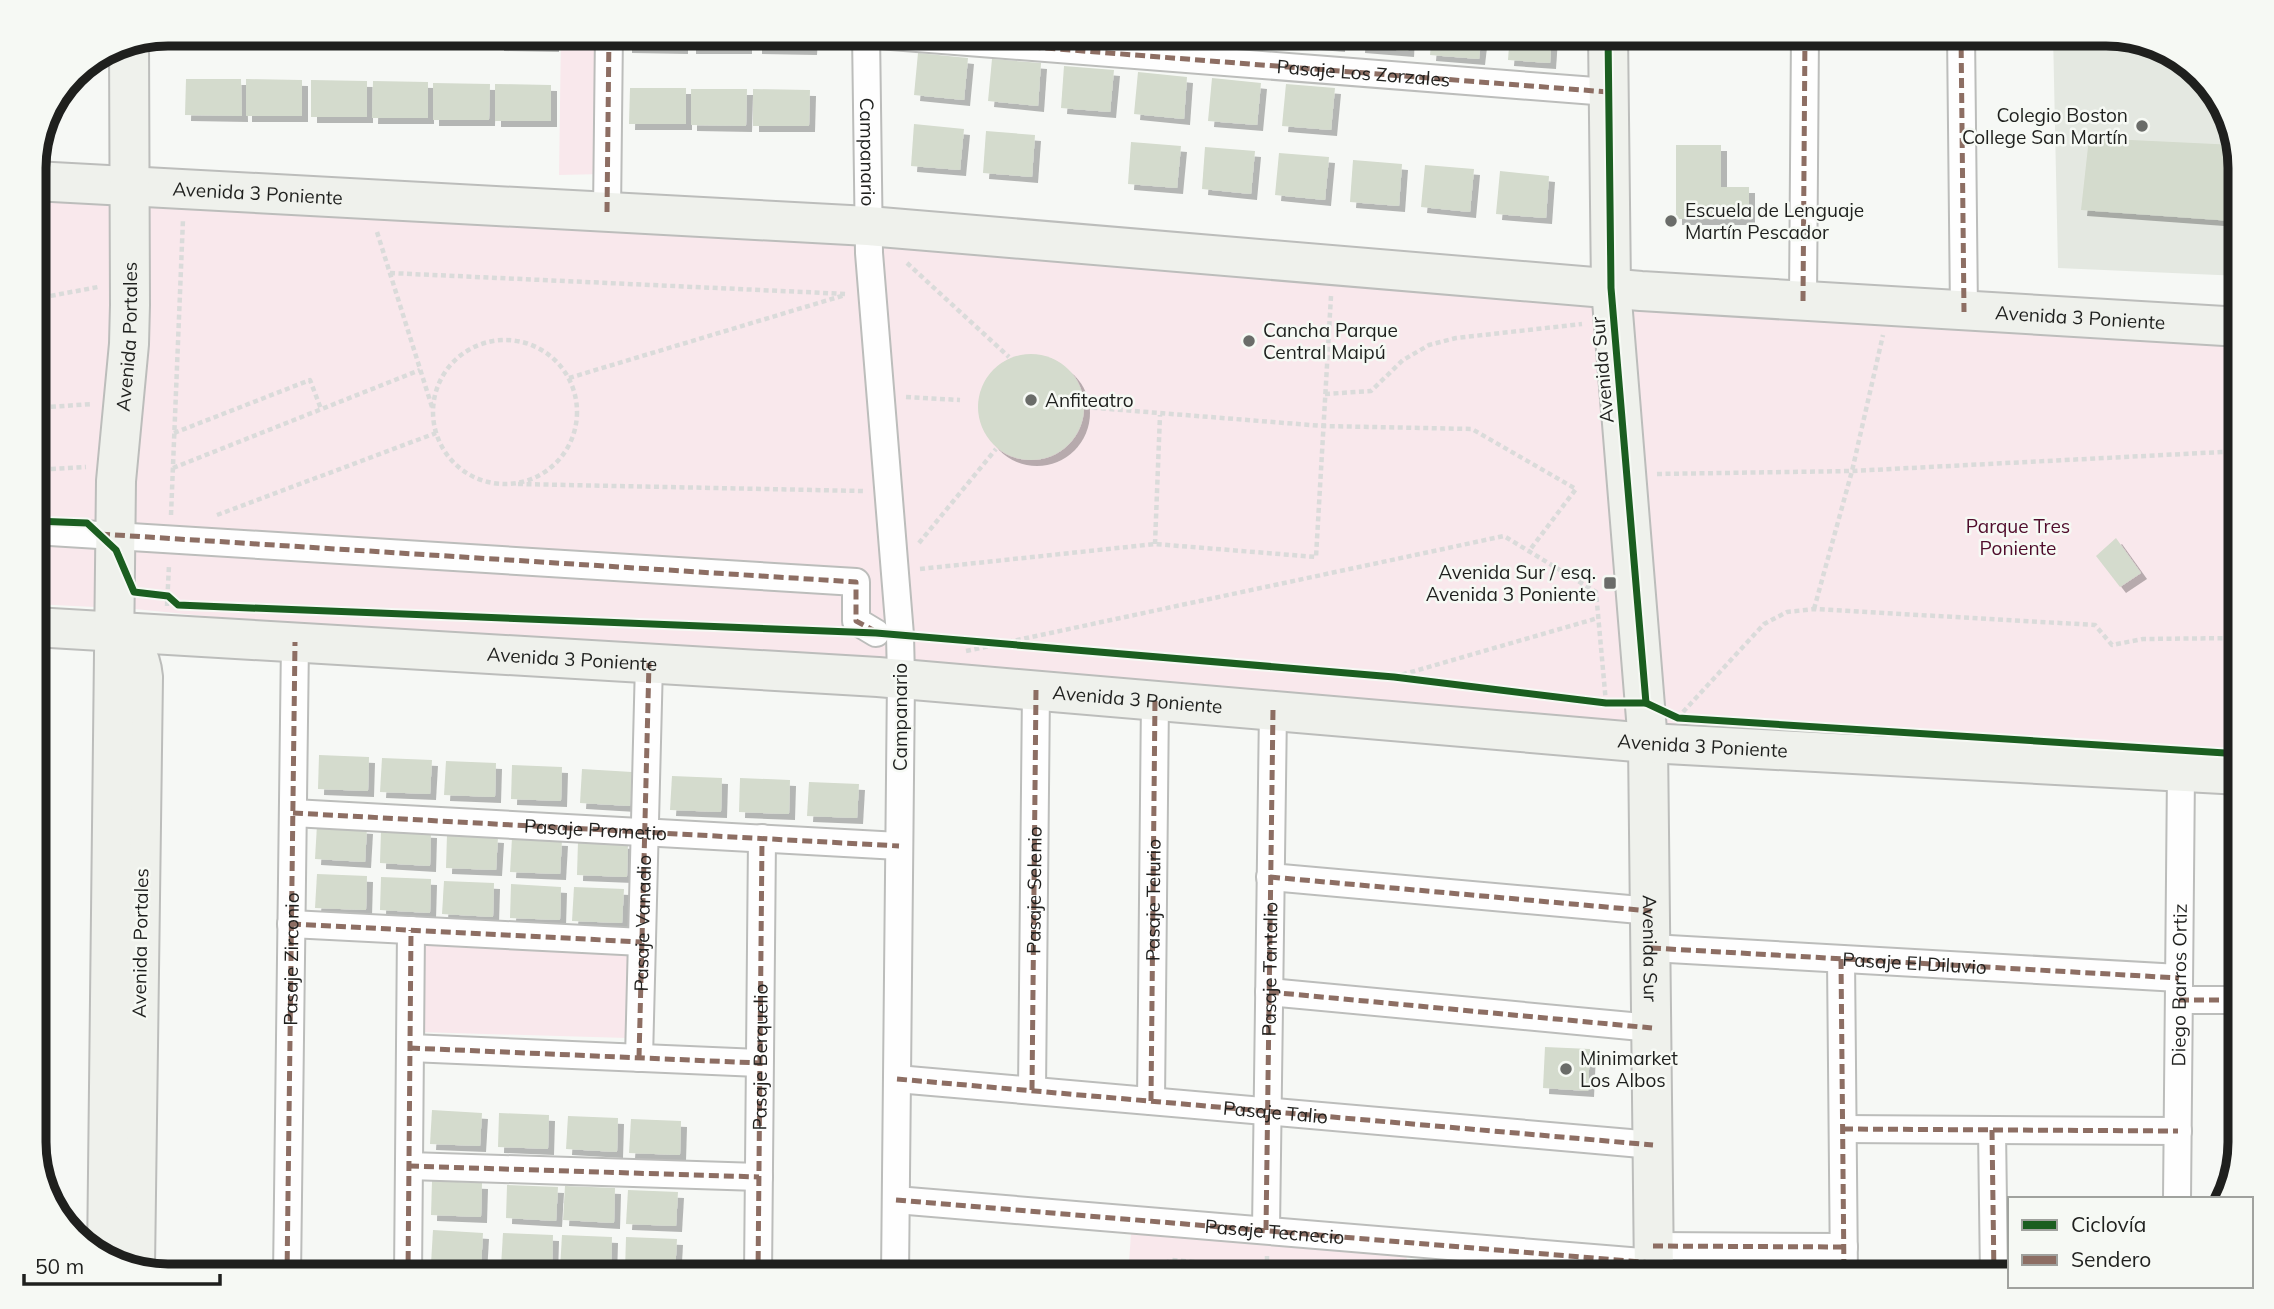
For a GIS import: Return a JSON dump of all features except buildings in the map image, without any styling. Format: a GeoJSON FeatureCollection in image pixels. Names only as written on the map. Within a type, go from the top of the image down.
{"type":"FeatureCollection","features":[{"type":"Feature","properties":{"kind":"main road","name":"Avenida Sur"},"geometry":{"type":"LineString","coordinates":[[1608,46],[1611,288],[1662,711],[1648,743],[1654,1261]]}},
{"type":"Feature","properties":{"kind":"main road","name":"Avenida Portales"},"geometry":{"type":"LineString","coordinates":[[107,1248],[113,631],[116,481],[129,344],[129,52]]}},
{"type":"Feature","properties":{"kind":"main road","name":"Avenida 3 Poniente"},"geometry":{"type":"LineString","coordinates":[[46,182],[868,226],[1611,288],[2228,326]]}},
{"type":"Feature","properties":{"kind":"main road","name":"Avenida 3 Poniente"},"geometry":{"type":"LineString","coordinates":[[46,628],[901,678],[1648,743],[2228,774]]}},
{"type":"Feature","properties":{"kind":"main road","name":"Avenida Portales"},"geometry":{"type":"LineString","coordinates":[[113,631],[124,637],[133,647],[140,658],[143,677],[135,1259]]}},
{"type":"Feature","properties":{"kind":"street"},"geometry":{"type":"LineString","coordinates":[[607,212],[609,46]]}},
{"type":"Feature","properties":{"kind":"street","name":"Campanario"},"geometry":{"type":"LineString","coordinates":[[866,46],[868,226],[900,635],[895,1264]]}},
{"type":"Feature","properties":{"kind":"street","name":"Pasaje Los Zorzales"},"geometry":{"type":"LineString","coordinates":[[1104,46],[1608,92]]}},
{"type":"Feature","properties":{"kind":"street"},"geometry":{"type":"LineString","coordinates":[[1803,300],[1805,46]]}},
{"type":"Feature","properties":{"kind":"street"},"geometry":{"type":"LineString","coordinates":[[1961,46],[1964,312]]}},
{"type":"Feature","properties":{"kind":"street"},"geometry":{"type":"LineString","coordinates":[[46,532],[856,582],[856,621],[876,633]]}},
{"type":"Feature","properties":{"kind":"street","name":"Pasaje Zirconio"},"geometry":{"type":"LineString","coordinates":[[286,1264],[295,642]]}},
{"type":"Feature","properties":{"kind":"street","name":"Pasaje Vanadio"},"geometry":{"type":"LineString","coordinates":[[639,1058],[649,663]]}},
{"type":"Feature","properties":{"kind":"street","name":"Pasaje Selenio"},"geometry":{"type":"LineString","coordinates":[[1032,1090],[1036,689]]}},
{"type":"Feature","properties":{"kind":"street","name":"Pasaje Telurio"},"geometry":{"type":"LineString","coordinates":[[1151,1101],[1155,699]]}},
{"type":"Feature","properties":{"kind":"street","name":"Pasaje Tantalio"},"geometry":{"type":"LineString","coordinates":[[1266,1230],[1273,709]]}},
{"type":"Feature","properties":{"kind":"street","name":"Diego Barros Ortiz"},"geometry":{"type":"LineString","coordinates":[[2177,1197],[2181,772]]}},
{"type":"Feature","properties":{"kind":"street","name":"Pasaje Prometio"},"geometry":{"type":"LineString","coordinates":[[293,813],[900,846]]}},
{"type":"Feature","properties":{"kind":"street","name":"Pasaje Berquelio"},"geometry":{"type":"LineString","coordinates":[[758,1264],[762,838]]}},
{"type":"Feature","properties":{"kind":"street"},"geometry":{"type":"LineString","coordinates":[[1270,877],[1651,911]]}},
{"type":"Feature","properties":{"kind":"street"},"geometry":{"type":"LineString","coordinates":[[291,924],[642,942]]}},
{"type":"Feature","properties":{"kind":"street"},"geometry":{"type":"LineString","coordinates":[[408,1264],[411,930]]}},
{"type":"Feature","properties":{"kind":"street","name":"Pasaje El Diluvio"},"geometry":{"type":"LineString","coordinates":[[1651,948],[1841,959],[2179,989],[2228,998]]}},
{"type":"Feature","properties":{"kind":"street"},"geometry":{"type":"LineString","coordinates":[[1841,959],[1844,1264]]}},
{"type":"Feature","properties":{"kind":"street"},"geometry":{"type":"LineString","coordinates":[[1269,992],[1652,1028]]}},
{"type":"Feature","properties":{"kind":"street"},"geometry":{"type":"LineString","coordinates":[[410,1048],[760,1063]]}},
{"type":"Feature","properties":{"kind":"street","name":"Pasaje Talio"},"geometry":{"type":"LineString","coordinates":[[897,1079],[1653,1145]]}},
{"type":"Feature","properties":{"kind":"street"},"geometry":{"type":"LineString","coordinates":[[1843,1129],[2178,1130]]}},
{"type":"Feature","properties":{"kind":"street"},"geometry":{"type":"LineString","coordinates":[[1992,1130],[1994,1264]]}},
{"type":"Feature","properties":{"kind":"street"},"geometry":{"type":"LineString","coordinates":[[409,1166],[759,1177]]}},
{"type":"Feature","properties":{"kind":"street","name":"Pasaje Tecnecio"},"geometry":{"type":"LineString","coordinates":[[896,1200],[1654,1261],[1844,1247]]}},
{"type":"Feature","properties":{"kind":"path"},"geometry":{"type":"LineString","coordinates":[[183,217],[174,433],[310,380],[321,409]]}},
{"type":"Feature","properties":{"kind":"path"},"geometry":{"type":"LineString","coordinates":[[868,226],[1009,357]]}},
{"type":"Feature","properties":{"kind":"path"},"geometry":{"type":"LineString","coordinates":[[376,228],[433,409],[436,433],[447,455],[464,472],[486,482],[510,484],[867,492]]}},
{"type":"Feature","properties":{"kind":"path"},"geometry":{"type":"LineString","coordinates":[[920,569],[1155,544],[1316,557],[1330,265]]}},
{"type":"Feature","properties":{"kind":"path"},"geometry":{"type":"LineString","coordinates":[[390,273],[849,294]]}},
{"type":"Feature","properties":{"kind":"path"},"geometry":{"type":"LineString","coordinates":[[98,300],[99,275]]}},
{"type":"Feature","properties":{"kind":"path"},"geometry":{"type":"LineString","coordinates":[[847,282],[849,294]]}},
{"type":"Feature","properties":{"kind":"path"},"geometry":{"type":"LineString","coordinates":[[46,297],[98,287]]}},
{"type":"Feature","properties":{"kind":"path"},"geometry":{"type":"LineString","coordinates":[[568,378],[849,294]]}},
{"type":"Feature","properties":{"kind":"path"},"geometry":{"type":"LineString","coordinates":[[1814,609],[1852,471],[1890,306]]}},
{"type":"Feature","properties":{"kind":"path"},"geometry":{"type":"LineString","coordinates":[[1325,394],[1371,391],[1403,360],[1429,345],[1457,338],[1580,324]]}},
{"type":"Feature","properties":{"kind":"path"},"geometry":{"type":"LineString","coordinates":[[433,409],[437,385],[450,365],[469,349],[490,341],[513,340],[535,346],[555,359],[568,378],[576,400],[576,423],[569,445],[554,464],[534,478],[510,484]]}},
{"type":"Feature","properties":{"kind":"path"},"geometry":{"type":"LineString","coordinates":[[173,468],[419,370]]}},
{"type":"Feature","properties":{"kind":"path"},"geometry":{"type":"LineString","coordinates":[[92,417],[93,391]]}},
{"type":"Feature","properties":{"kind":"path"},"geometry":{"type":"LineString","coordinates":[[880,397],[960,400]]}},
{"type":"Feature","properties":{"kind":"path"},"geometry":{"type":"LineString","coordinates":[[46,407],[93,404]]}},
{"type":"Feature","properties":{"kind":"path"},"geometry":{"type":"LineString","coordinates":[[1084,408],[1323,426],[1472,429],[1576,489],[1529,551]]}},
{"type":"Feature","properties":{"kind":"path"},"geometry":{"type":"LineString","coordinates":[[1155,544],[1160,415]]}},
{"type":"Feature","properties":{"kind":"path"},"geometry":{"type":"LineString","coordinates":[[208,518],[436,433]]}},
{"type":"Feature","properties":{"kind":"path"},"geometry":{"type":"LineString","coordinates":[[917,545],[996,449]]}},
{"type":"Feature","properties":{"kind":"path"},"geometry":{"type":"LineString","coordinates":[[1652,474],[1852,471],[2228,452]]}},
{"type":"Feature","properties":{"kind":"path"},"geometry":{"type":"LineString","coordinates":[[46,469],[90,466]]}},
{"type":"Feature","properties":{"kind":"path"},"geometry":{"type":"LineString","coordinates":[[963,651],[1504,536],[1596,593],[1606,703]]}},
{"type":"Feature","properties":{"kind":"path"},"geometry":{"type":"LineString","coordinates":[[156,594],[168,596],[178,605]]}},
{"type":"Feature","properties":{"kind":"path"},"geometry":{"type":"LineString","coordinates":[[1662,711],[1764,624],[1787,612],[1814,609],[2095,625],[2112,645],[2143,639],[2228,638]]}},
{"type":"Feature","properties":{"kind":"path"},"geometry":{"type":"LineString","coordinates":[[1394,677],[1598,618]]}},
{"type":"Feature","properties":{"kind":"path"},"geometry":{"type":"LineString","coordinates":[[975,641],[1028,646]]}},
{"type":"Feature","properties":{"kind":"path"},"geometry":{"type":"LineString","coordinates":[[1381,676],[1421,680]]}},
{"type":"Feature","properties":{"kind":"path"},"geometry":{"type":"LineString","coordinates":[[1592,701],[1662,711],[1691,719]]}},
{"type":"Feature","properties":{"kind":"path"},"geometry":{"type":"LineString","coordinates":[[1163,1264],[1172,1260],[1216,1264]]}},
{"type":"Feature","properties":{"kind":"shaded area","name":"Colegio Boston College San Martín"},"geometry":{"type":"Polygon","coordinates":[[[2053,46],[2123,47],[2168,62],[2198,87],[2216,113],[2222,128],[2228,159],[2228,275],[2058,268],[2053,46]]]}},
{"type":"Feature","properties":{"kind":"green space"},"geometry":{"type":"Polygon","coordinates":[[[561,46],[605,46],[604,174],[559,175],[561,46]]]}},
{"type":"Feature","properties":{"kind":"green space","name":"Parque Tres Poniente"},"geometry":{"type":"Polygon","coordinates":[[[46,193],[2228,336],[2228,762],[1669,727],[284,624],[135,609],[46,605],[46,193]]]}},
{"type":"Feature","properties":{"kind":"green space"},"geometry":{"type":"Polygon","coordinates":[[[422,943],[630,949],[627,1038],[419,1032],[422,943]]]}},
{"type":"Feature","properties":{"kind":"green space"},"geometry":{"type":"Polygon","coordinates":[[[1131,1234],[1407,1255],[1406,1264],[1129,1264],[1131,1234]]]}},
{"type":"Feature","properties":{"kind":"marked path"},"geometry":{"type":"LineString","coordinates":[[607,212],[609,46]]}},
{"type":"Feature","properties":{"kind":"marked path"},"geometry":{"type":"LineString","coordinates":[[1020,46],[1608,92]]}},
{"type":"Feature","properties":{"kind":"marked path"},"geometry":{"type":"LineString","coordinates":[[1803,301],[1805,46]]}},
{"type":"Feature","properties":{"kind":"marked path"},"geometry":{"type":"LineString","coordinates":[[1961,46],[1964,312]]}},
{"type":"Feature","properties":{"kind":"marked path"},"geometry":{"type":"LineString","coordinates":[[100,534],[856,582],[856,621],[873,630]]}},
{"type":"Feature","properties":{"kind":"marked path"},"geometry":{"type":"LineString","coordinates":[[287,1264],[295,642]]}},
{"type":"Feature","properties":{"kind":"marked path"},"geometry":{"type":"LineString","coordinates":[[639,1058],[649,663]]}},
{"type":"Feature","properties":{"kind":"marked path"},"geometry":{"type":"LineString","coordinates":[[1032,1090],[1036,689]]}},
{"type":"Feature","properties":{"kind":"marked path"},"geometry":{"type":"LineString","coordinates":[[1151,1101],[1155,699]]}},
{"type":"Feature","properties":{"kind":"marked path"},"geometry":{"type":"LineString","coordinates":[[1266,1230],[1273,709]]}},
{"type":"Feature","properties":{"kind":"marked path"},"geometry":{"type":"LineString","coordinates":[[293,813],[899,846]]}},
{"type":"Feature","properties":{"kind":"marked path"},"geometry":{"type":"LineString","coordinates":[[758,1264],[762,838]]}},
{"type":"Feature","properties":{"kind":"marked path"},"geometry":{"type":"LineString","coordinates":[[1270,877],[1651,911]]}},
{"type":"Feature","properties":{"kind":"marked path"},"geometry":{"type":"LineString","coordinates":[[291,924],[642,942]]}},
{"type":"Feature","properties":{"kind":"marked path"},"geometry":{"type":"LineString","coordinates":[[408,1264],[411,930]]}},
{"type":"Feature","properties":{"kind":"marked path"},"geometry":{"type":"LineString","coordinates":[[1651,948],[2179,978]]}},
{"type":"Feature","properties":{"kind":"marked path"},"geometry":{"type":"LineString","coordinates":[[1841,959],[1844,1264]]}},
{"type":"Feature","properties":{"kind":"marked path"},"geometry":{"type":"LineString","coordinates":[[1269,992],[1652,1028]]}},
{"type":"Feature","properties":{"kind":"marked path"},"geometry":{"type":"LineString","coordinates":[[2179,1000],[2228,1000]]}},
{"type":"Feature","properties":{"kind":"marked path"},"geometry":{"type":"LineString","coordinates":[[410,1048],[759,1063]]}},
{"type":"Feature","properties":{"kind":"marked path"},"geometry":{"type":"LineString","coordinates":[[897,1079],[1653,1145]]}},
{"type":"Feature","properties":{"kind":"marked path"},"geometry":{"type":"LineString","coordinates":[[1843,1129],[2178,1131]]}},
{"type":"Feature","properties":{"kind":"marked path"},"geometry":{"type":"LineString","coordinates":[[1992,1130],[1994,1264]]}},
{"type":"Feature","properties":{"kind":"marked path"},"geometry":{"type":"LineString","coordinates":[[409,1166],[759,1177]]}},
{"type":"Feature","properties":{"kind":"marked path"},"geometry":{"type":"LineString","coordinates":[[896,1200],[1654,1263]]}},
{"type":"Feature","properties":{"kind":"marked path"},"geometry":{"type":"LineString","coordinates":[[1653,1246],[1844,1247]]}},
{"type":"Feature","properties":{"kind":"cycle path"},"geometry":{"type":"LineString","coordinates":[[1608,46],[1611,288],[1646,703]]}},
{"type":"Feature","properties":{"kind":"cycle path"},"geometry":{"type":"LineString","coordinates":[[46,521],[87,523],[116,550],[134,592],[168,596],[178,605],[876,633],[1394,677],[1606,703],[1646,703],[1678,718],[2228,753]]}},
{"type":"Feature","properties":{"kind":"place","name":"Colegio Boston College San Martín"},"geometry":{"type":"Point","coordinates":[2142,126]}},
{"type":"Feature","properties":{"kind":"place","name":"Escuela de Lenguaje Martín Pescador"},"geometry":{"type":"Point","coordinates":[1671,221]}},
{"type":"Feature","properties":{"kind":"place","name":"Cancha Parque Central Maipú"},"geometry":{"type":"Point","coordinates":[1249,341]}},
{"type":"Feature","properties":{"kind":"place","name":"Anfiteatro"},"geometry":{"type":"Point","coordinates":[1031,400]}},
{"type":"Feature","properties":{"kind":"place","name":"Avenida Sur / esq. Avenida 3 Poniente"},"geometry":{"type":"Point","coordinates":[1610,583]}},
{"type":"Feature","properties":{"kind":"place","name":"Minimarket Los Albos"},"geometry":{"type":"Point","coordinates":[1566,1069]}}]}
